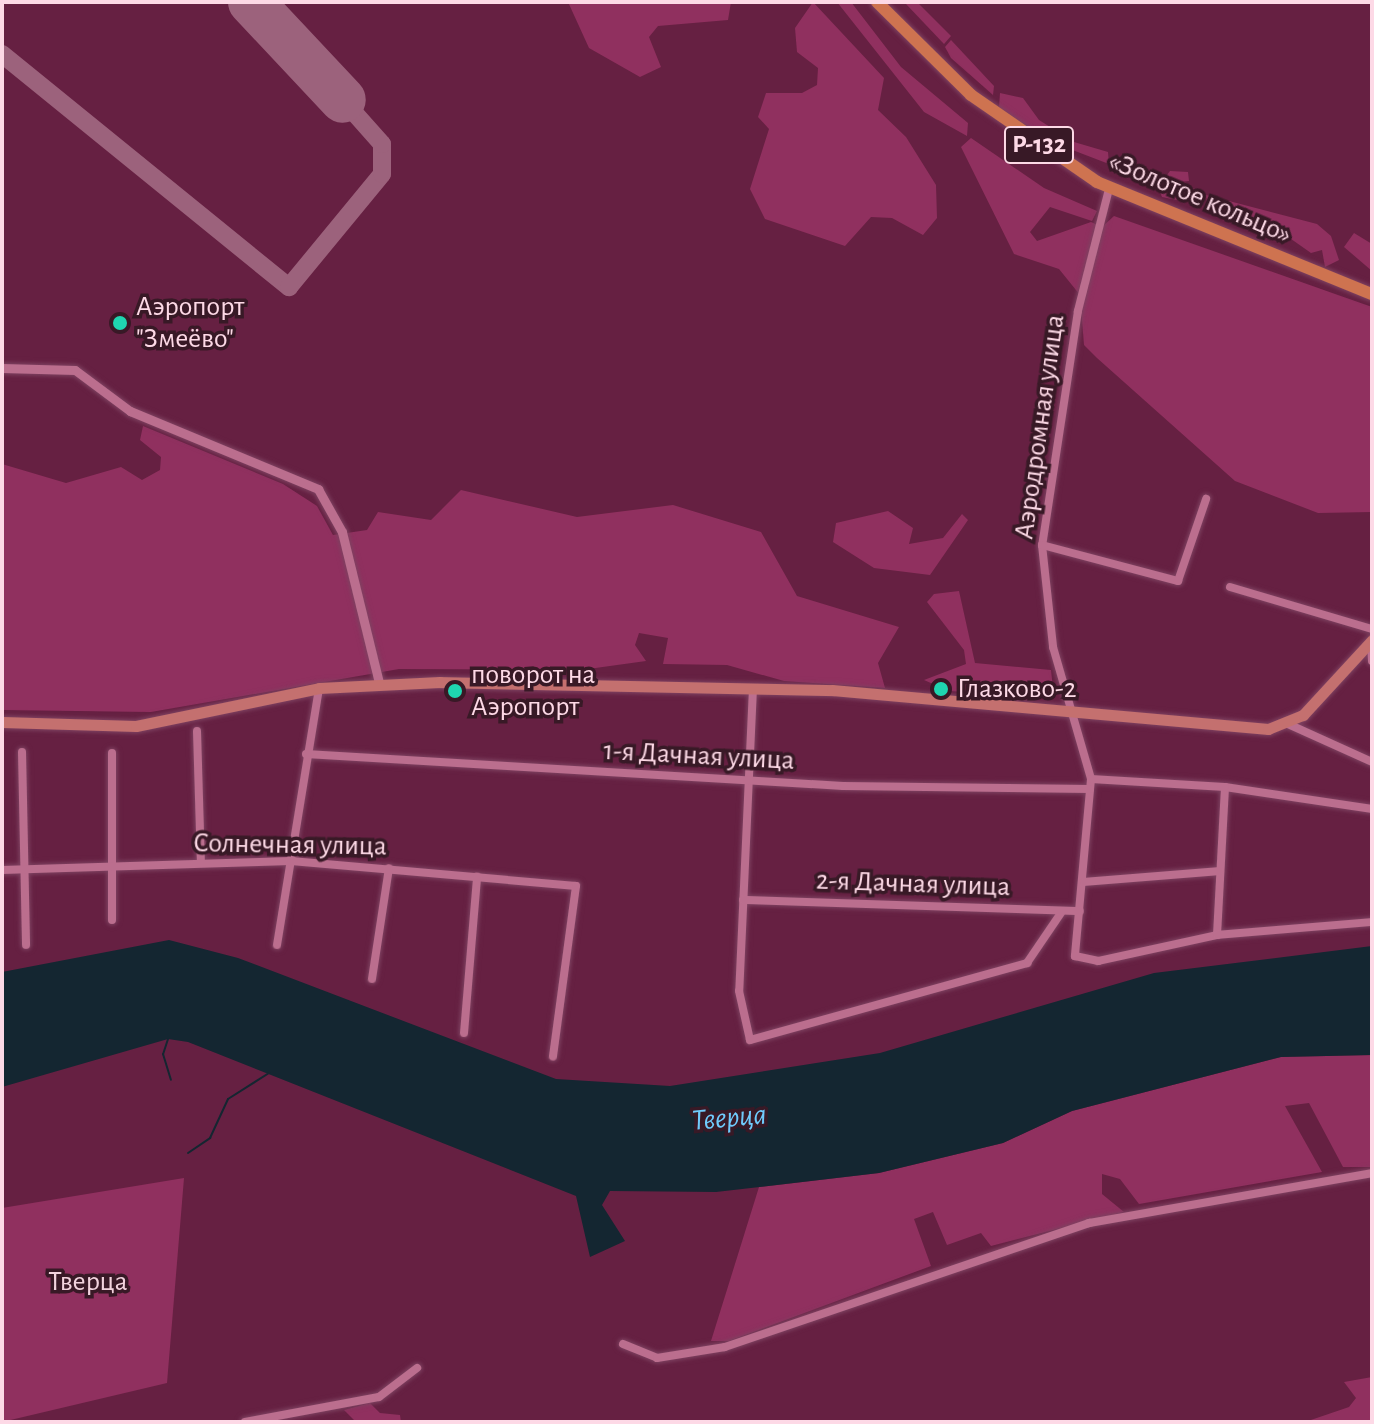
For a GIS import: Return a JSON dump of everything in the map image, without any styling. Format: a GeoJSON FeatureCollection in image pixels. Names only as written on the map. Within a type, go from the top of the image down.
{"type":"FeatureCollection","features":[{"type":"Feature","properties":{"kind":"main road","name":"«Золотое кольцо»"},"geometry":{"type":"LineString","coordinates":[[877,2],[984,106],[1109,189],[1371,293]]}},
{"type":"Feature","properties":{"kind":"main road"},"geometry":{"type":"LineString","coordinates":[[2,722],[145,725],[319,688],[379,683],[753,688],[1072,708],[1255,728],[1288,724],[1372,637]]}},
{"type":"Feature","properties":{"kind":"street","name":"Аэродромная улица"},"geometry":{"type":"LineString","coordinates":[[1109,189],[1078,311],[1042,545],[1053,647],[1091,784],[1075,956],[1098,961],[1217,935]]}},
{"type":"Feature","properties":{"kind":"street"},"geometry":{"type":"LineString","coordinates":[[2,368],[75,370],[130,411],[318,489],[342,532],[379,683]]}},
{"type":"Feature","properties":{"kind":"street"},"geometry":{"type":"LineString","coordinates":[[1042,545],[1178,581],[1206,499]]}},
{"type":"Feature","properties":{"kind":"street"},"geometry":{"type":"LineString","coordinates":[[1230,587],[1372,637],[1372,661]]}},
{"type":"Feature","properties":{"kind":"street"},"geometry":{"type":"LineString","coordinates":[[277,945],[319,688]]}},
{"type":"Feature","properties":{"kind":"street"},"geometry":{"type":"LineString","coordinates":[[753,688],[745,780],[739,991],[750,1040],[1027,963],[1061,913]]}},
{"type":"Feature","properties":{"kind":"street"},"geometry":{"type":"LineString","coordinates":[[1288,724],[1372,762]]}},
{"type":"Feature","properties":{"kind":"street"},"geometry":{"type":"LineString","coordinates":[[197,731],[201,863]]}},
{"type":"Feature","properties":{"kind":"street"},"geometry":{"type":"LineString","coordinates":[[22,752],[26,945]]}},
{"type":"Feature","properties":{"kind":"street"},"geometry":{"type":"LineString","coordinates":[[112,753],[112,920]]}},
{"type":"Feature","properties":{"kind":"street","name":"1-я Дачная улица"},"geometry":{"type":"LineString","coordinates":[[306,754],[745,780],[1225,787],[1372,809]]}},
{"type":"Feature","properties":{"kind":"street"},"geometry":{"type":"LineString","coordinates":[[1225,787],[1217,935],[1372,922]]}},
{"type":"Feature","properties":{"kind":"street","name":"Солнечная улица"},"geometry":{"type":"LineString","coordinates":[[2,870],[291,861],[576,886],[553,1056]]}},
{"type":"Feature","properties":{"kind":"street"},"geometry":{"type":"LineString","coordinates":[[372,979],[389,868]]}},
{"type":"Feature","properties":{"kind":"street"},"geometry":{"type":"LineString","coordinates":[[1084,882],[1220,871]]}},
{"type":"Feature","properties":{"kind":"street"},"geometry":{"type":"LineString","coordinates":[[464,1033],[477,877]]}},
{"type":"Feature","properties":{"kind":"street","name":"2-я Дачная улица"},"geometry":{"type":"LineString","coordinates":[[743,900],[1061,913],[1080,911]]}},
{"type":"Feature","properties":{"kind":"street"},"geometry":{"type":"LineString","coordinates":[[623,1344],[657,1358],[725,1347],[1089,1223],[1372,1173]]}},
{"type":"Feature","properties":{"kind":"street"},"geometry":{"type":"LineString","coordinates":[[245,1422],[374,1399],[417,1368]]}},
{"type":"Feature","properties":{"kind":"green space"},"geometry":{"type":"Polygon","coordinates":[[[568,2],[731,2],[728,20],[658,26],[649,37],[661,67],[640,77],[589,48],[568,2]]]}},
{"type":"Feature","properties":{"kind":"green space"},"geometry":{"type":"Polygon","coordinates":[[[813,2],[884,78],[878,110],[906,137],[936,185],[937,218],[923,235],[892,218],[871,217],[845,246],[765,219],[750,189],[769,129],[758,117],[766,93],[802,93],[817,85],[818,68],[797,52],[795,28],[813,2]]]}},
{"type":"Feature","properties":{"kind":"green space"},"geometry":{"type":"Polygon","coordinates":[[[837,2],[851,2],[901,67],[968,123],[967,136],[924,112],[837,2]]]}},
{"type":"Feature","properties":{"kind":"green space"},"geometry":{"type":"Polygon","coordinates":[[[917,2],[951,36],[944,44],[906,4],[917,2]]]}},
{"type":"Feature","properties":{"kind":"green space"},"geometry":{"type":"Polygon","coordinates":[[[951,40],[994,86],[993,95],[951,58],[945,47],[951,40]]]}},
{"type":"Feature","properties":{"kind":"green space"},"geometry":{"type":"Polygon","coordinates":[[[1000,93],[1023,98],[1039,120],[1074,142],[1108,152],[1109,164],[1049,141],[999,107],[1000,93]]]}},
{"type":"Feature","properties":{"kind":"green space"},"geometry":{"type":"Polygon","coordinates":[[[971,138],[1044,188],[1097,211],[1092,221],[1050,207],[1030,232],[1037,241],[1091,222],[1102,227],[1114,216],[1372,307],[1372,512],[1318,513],[1235,481],[1097,358],[1084,345],[1080,295],[1059,269],[1014,254],[961,147],[971,138]]]}},
{"type":"Feature","properties":{"kind":"green space"},"geometry":{"type":"Polygon","coordinates":[[[1170,171],[1188,172],[1189,181],[1179,182],[1200,191],[1201,205],[1162,197],[1158,187],[1170,171]]]}},
{"type":"Feature","properties":{"kind":"green space"},"geometry":{"type":"Polygon","coordinates":[[[1206,195],[1317,224],[1331,236],[1339,260],[1325,267],[1322,250],[1311,253],[1284,234],[1256,233],[1208,211],[1206,195]]]}},
{"type":"Feature","properties":{"kind":"green space"},"geometry":{"type":"Polygon","coordinates":[[[1354,233],[1372,244],[1372,271],[1344,247],[1354,233]]]}},
{"type":"Feature","properties":{"kind":"green space"},"geometry":{"type":"Polygon","coordinates":[[[143,426],[283,484],[317,506],[333,535],[367,530],[378,512],[431,520],[461,490],[577,517],[673,505],[761,532],[797,596],[899,627],[878,663],[885,688],[784,681],[727,665],[663,664],[668,638],[639,633],[635,645],[646,661],[581,670],[399,669],[151,712],[2,710],[2,464],[66,483],[121,467],[142,480],[160,470],[161,457],[140,440],[143,426]]]}},
{"type":"Feature","properties":{"kind":"green space"},"geometry":{"type":"Polygon","coordinates":[[[888,511],[913,528],[909,544],[943,538],[962,514],[968,520],[930,575],[874,568],[833,542],[836,523],[888,511]]]}},
{"type":"Feature","properties":{"kind":"green space"},"geometry":{"type":"Polygon","coordinates":[[[959,591],[975,663],[1051,670],[1054,698],[949,691],[924,680],[966,664],[964,650],[927,602],[934,594],[959,591]]]}},
{"type":"Feature","properties":{"kind":"green space"},"geometry":{"type":"Polygon","coordinates":[[[1372,1055],[1372,1167],[1343,1167],[1309,1103],[1285,1106],[1322,1172],[1139,1204],[1120,1179],[1102,1174],[1102,1194],[1124,1212],[991,1246],[981,1233],[947,1245],[933,1212],[914,1219],[931,1266],[729,1341],[711,1341],[759,1187],[879,1173],[1003,1143],[1072,1111],[1281,1057],[1372,1055]]]}},
{"type":"Feature","properties":{"kind":"green space","name":"Тверца"},"geometry":{"type":"Polygon","coordinates":[[[184,1178],[167,1383],[2,1422],[2,1208],[184,1178]]]}},
{"type":"Feature","properties":{"kind":"green space"},"geometry":{"type":"Polygon","coordinates":[[[1372,1377],[1372,1422],[1305,1422],[1349,1407],[1356,1398],[1344,1382],[1372,1377]]]}},
{"type":"Feature","properties":{"kind":"green space"},"geometry":{"type":"Polygon","coordinates":[[[370,1403],[380,1413],[400,1415],[401,1422],[356,1422],[344,1410],[370,1403]]]}},
{"type":"Feature","properties":{"kind":"water"},"geometry":{"type":"Polygon","coordinates":[[[169,940],[238,958],[556,1079],[670,1086],[880,1053],[1154,973],[1372,946],[1372,1055],[1281,1057],[1072,1111],[1003,1143],[879,1173],[716,1192],[610,1191],[602,1205],[625,1241],[590,1257],[576,1196],[188,1042],[168,1039],[2,1087],[2,972],[169,940]]]}},
{"type":"Feature","properties":{"kind":"waterway"},"geometry":{"type":"LineString","coordinates":[[168,1039],[163,1054],[171,1080]]}},
{"type":"Feature","properties":{"kind":"waterway"},"geometry":{"type":"LineString","coordinates":[[188,1153],[210,1138],[228,1099],[269,1073]]}},
{"type":"Feature","properties":{"kind":"taxiway"},"geometry":{"type":"LineString","coordinates":[[2,54],[289,287],[382,174],[382,144],[343,100]]}},
{"type":"Feature","properties":{"kind":"runway"},"geometry":{"type":"LineString","coordinates":[[251,2],[343,100]]}},
{"type":"Feature","properties":{"kind":"place","name":"Аэропорт \"Змеёво\""},"geometry":{"type":"Point","coordinates":[120,323]}},
{"type":"Feature","properties":{"kind":"place","name":"Глазково-2"},"geometry":{"type":"Point","coordinates":[941,689]}},
{"type":"Feature","properties":{"kind":"place","name":"поворот на Аэропорт"},"geometry":{"type":"Point","coordinates":[455,691]}}]}
